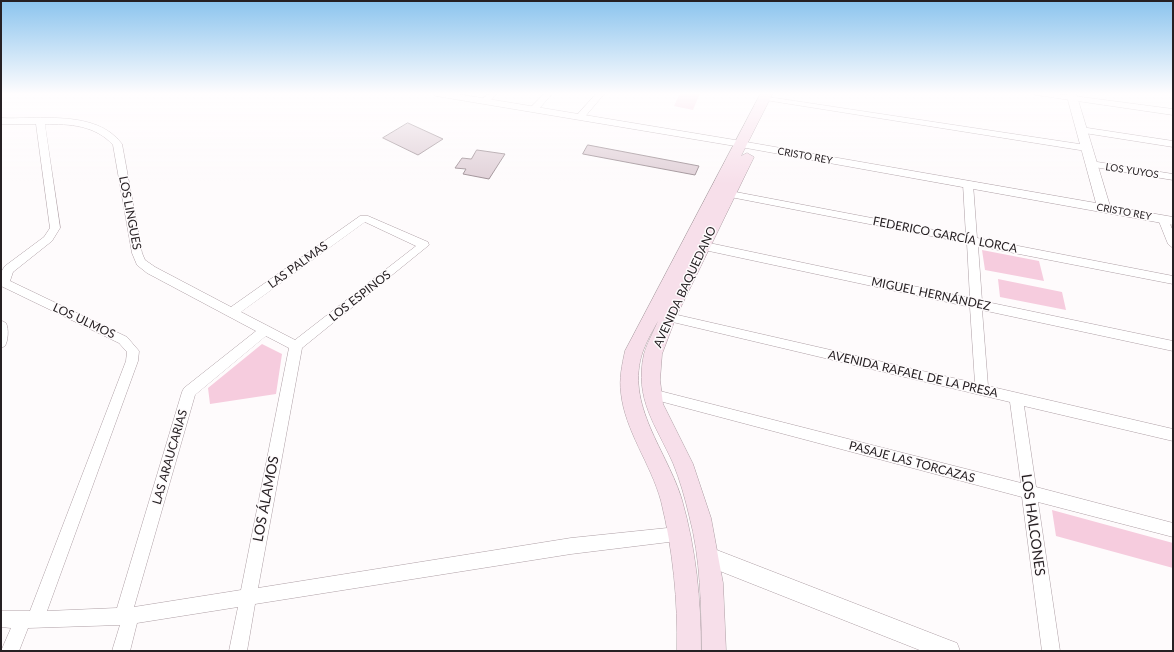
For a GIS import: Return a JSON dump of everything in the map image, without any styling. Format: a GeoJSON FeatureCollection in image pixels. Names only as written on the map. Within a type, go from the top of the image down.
{"type":"FeatureCollection","features":[{"type":"Feature","properties":{"kind":"main road","name":"AVENIDA BAQUEDANO"},"geometry":{"type":"LineString","coordinates":[[689,651],[687,598],[677,534],[666,484],[634,414],[628,390],[628,376],[634,351],[661,315],[758,123]]}},
{"type":"Feature","properties":{"kind":"main road","name":"AVENIDA BAQUEDANO"},"geometry":{"type":"LineString","coordinates":[[661,315],[654,354],[652,394],[658,414],[679,453],[702,523],[710,557],[714,651]]}},
{"type":"Feature","properties":{"kind":"street","name":"LOS ULMOS"},"geometry":{"type":"LineString","coordinates":[[29,620],[132,361],[132,351],[123,340],[11,287],[4,282],[6,273],[9,269],[48,239],[55,228],[40,123]]}},
{"type":"Feature","properties":{"kind":"street","name":"LOS LINGUES"},"geometry":{"type":"LineString","coordinates":[[78,123],[99,128],[110,135],[117,144],[137,253],[141,262],[151,270],[296,346]]}},
{"type":"Feature","properties":{"kind":"street","name":"CRISTO REY"},"geometry":{"type":"LineString","coordinates":[[618,123],[1168,220]]}},
{"type":"Feature","properties":{"kind":"street"},"geometry":{"type":"LineString","coordinates":[[938,123],[1086,148]]}},
{"type":"Feature","properties":{"kind":"street"},"geometry":{"type":"LineString","coordinates":[[1079,123],[1104,208]]}},
{"type":"Feature","properties":{"kind":"street"},"geometry":{"type":"LineString","coordinates":[[1081,130],[1173,144]]}},
{"type":"Feature","properties":{"kind":"street","name":"LOS YUYOS"},"geometry":{"type":"LineString","coordinates":[[1091,164],[1173,178]]}},
{"type":"Feature","properties":{"kind":"street"},"geometry":{"type":"LineString","coordinates":[[968,184],[982,391]]}},
{"type":"Feature","properties":{"kind":"street","name":"FEDERICO GARCÍA LORCA"},"geometry":{"type":"LineString","coordinates":[[723,192],[1173,280]]}},
{"type":"Feature","properties":{"kind":"street","name":"LAS PALMAS"},"geometry":{"type":"LineString","coordinates":[[232,312],[364,218],[424,246]]}},
{"type":"Feature","properties":{"kind":"street"},"geometry":{"type":"LineString","coordinates":[[1168,220],[1173,244]]}},
{"type":"Feature","properties":{"kind":"street","name":"MIGUEL HERNÁNDEZ"},"geometry":{"type":"LineString","coordinates":[[696,244],[1173,346]]}},
{"type":"Feature","properties":{"kind":"street","name":"LOS ESPINOS"},"geometry":{"type":"LineString","coordinates":[[296,346],[424,246]]}},
{"type":"Feature","properties":{"kind":"street","name":"AVENIDA RAFAEL DE LA PRESA"},"geometry":{"type":"LineString","coordinates":[[661,315],[1173,435]]}},
{"type":"Feature","properties":{"kind":"street"},"geometry":{"type":"LineString","coordinates":[[1,343],[2,326]]}},
{"type":"Feature","properties":{"kind":"street","name":"LAS ARAUCARIAS"},"geometry":{"type":"LineString","coordinates":[[121,651],[127,616],[189,392],[265,330]]}},
{"type":"Feature","properties":{"kind":"street","name":"LOS ÁLAMOS"},"geometry":{"type":"LineString","coordinates":[[238,651],[247,597],[296,346]]}},
{"type":"Feature","properties":{"kind":"street","name":"PASAJE LAS TORCAZAS"},"geometry":{"type":"LineString","coordinates":[[652,394],[1173,530]]}},
{"type":"Feature","properties":{"kind":"street","name":"LOS HALCONES"},"geometry":{"type":"LineString","coordinates":[[1016,398],[1051,651]]}},
{"type":"Feature","properties":{"kind":"street"},"geometry":{"type":"LineString","coordinates":[[1,619],[29,620],[127,616],[571,546],[677,534]]}},
{"type":"Feature","properties":{"kind":"street"},"geometry":{"type":"LineString","coordinates":[[710,557],[949,651]]}},
{"type":"Feature","properties":{"kind":"street"},"geometry":{"type":"LineString","coordinates":[[10,651],[29,620]]}},
{"type":"Feature","properties":{"kind":"shaded area"},"geometry":{"type":"Polygon","coordinates":[[[982,250],[1039,261],[1044,281],[985,270],[982,250]]]}},
{"type":"Feature","properties":{"kind":"shaded area"},"geometry":{"type":"Polygon","coordinates":[[[998,279],[1062,292],[1066,310],[1000,297],[998,279]]]}},
{"type":"Feature","properties":{"kind":"shaded area"},"geometry":{"type":"Polygon","coordinates":[[[262,344],[282,354],[276,394],[210,404],[208,388],[262,344]]]}},
{"type":"Feature","properties":{"kind":"shaded area"},"geometry":{"type":"Polygon","coordinates":[[[1052,510],[1173,543],[1173,568],[1056,536],[1052,510]]]}},
{"type":"Feature","properties":{"kind":"building"},"geometry":{"type":"Polygon","coordinates":[[[409,123],[443,139],[418,155],[383,138],[409,123]]]}},
{"type":"Feature","properties":{"kind":"building"},"geometry":{"type":"Polygon","coordinates":[[[588,145],[699,166],[695,175],[583,154],[588,145]]]}},
{"type":"Feature","properties":{"kind":"building"},"geometry":{"type":"Polygon","coordinates":[[[477,150],[505,154],[489,179],[463,174],[466,169],[455,168],[462,158],[471,159],[477,150]]]}}]}
